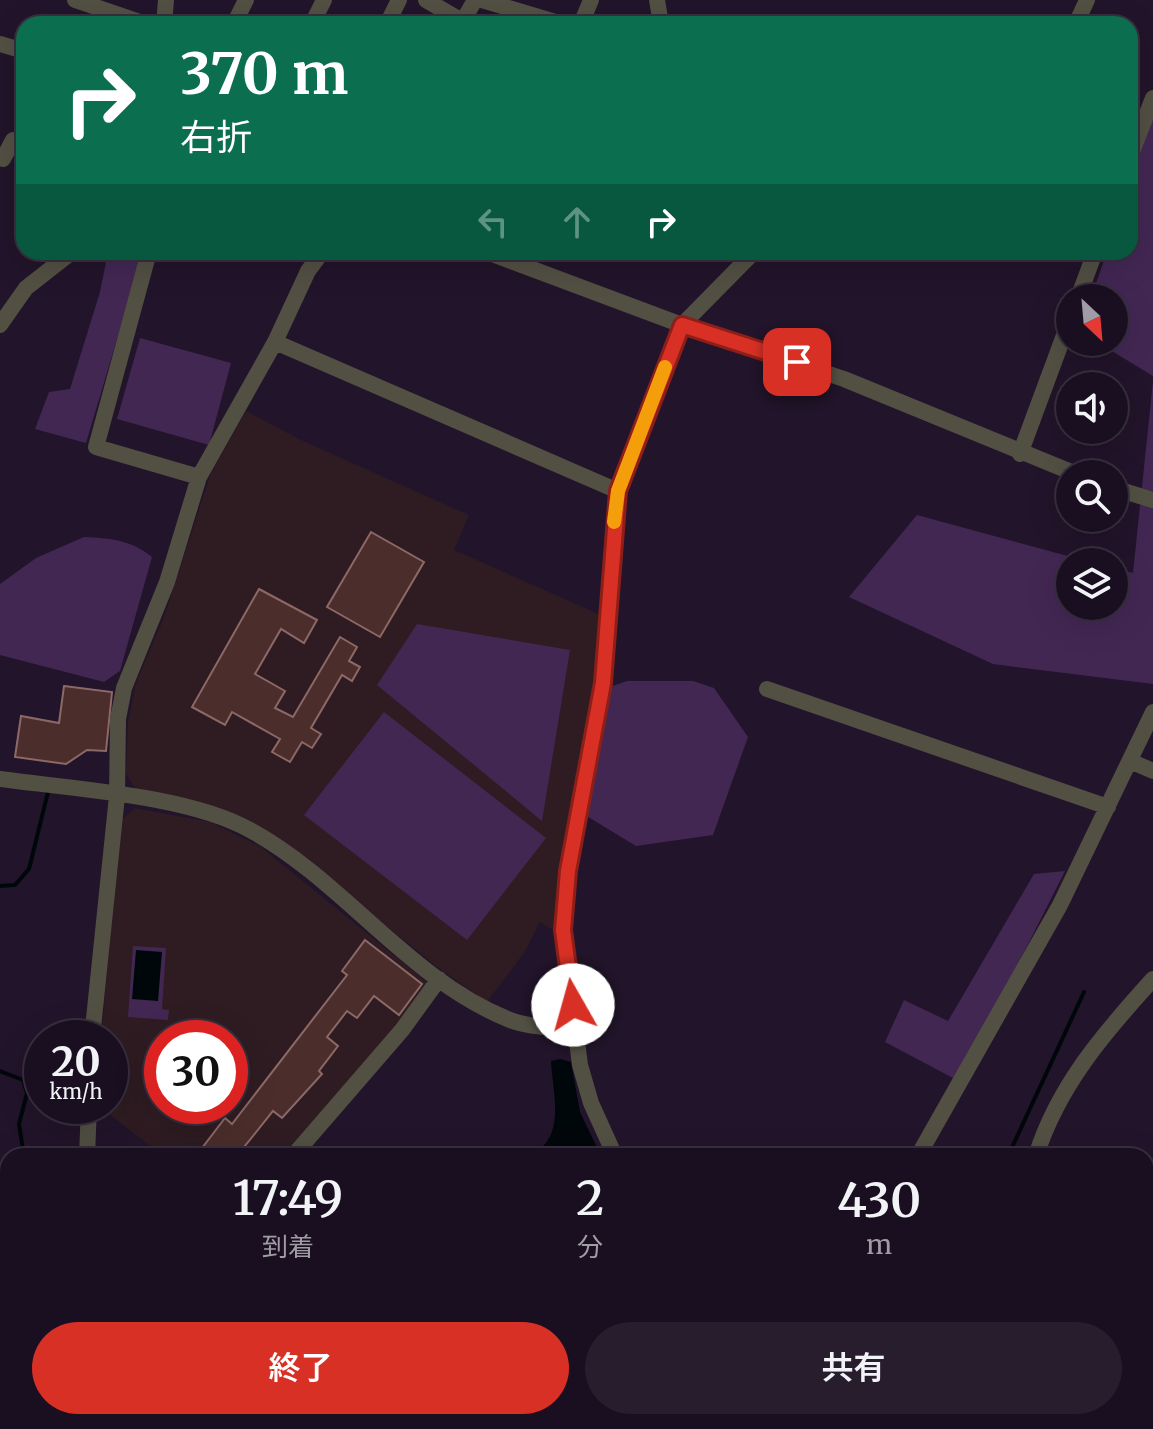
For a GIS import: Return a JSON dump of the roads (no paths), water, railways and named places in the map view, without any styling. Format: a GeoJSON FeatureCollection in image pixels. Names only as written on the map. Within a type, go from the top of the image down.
{"type":"FeatureCollection","features":[{"type":"Feature","properties":{"kind":"street"},"geometry":{"type":"LineString","coordinates":[[75,0],[122,16]]}},
{"type":"Feature","properties":{"kind":"street"},"geometry":{"type":"LineString","coordinates":[[426,0],[453,16]]}},
{"type":"Feature","properties":{"kind":"street"},"geometry":{"type":"LineString","coordinates":[[482,0],[535,16]]}},
{"type":"Feature","properties":{"kind":"street"},"geometry":{"type":"LineString","coordinates":[[1138,136],[1153,98]]}},
{"type":"Feature","properties":{"kind":"street"},"geometry":{"type":"LineString","coordinates":[[0,158],[3,159],[13,140],[16,141]]}},
{"type":"Feature","properties":{"kind":"street"},"geometry":{"type":"LineString","coordinates":[[0,325],[26,288],[62,260]]}},
{"type":"Feature","properties":{"kind":"street"},"geometry":{"type":"LineString","coordinates":[[147,260],[96,447],[199,477]]}},
{"type":"Feature","properties":{"kind":"street"},"geometry":{"type":"LineString","coordinates":[[94,1020],[117,796],[118,719],[124,688],[167,582],[199,477],[275,342],[316,260]]}},
{"type":"Feature","properties":{"kind":"street"},"geometry":{"type":"LineString","coordinates":[[508,260],[682,325],[844,379],[1056,467]]}},
{"type":"Feature","properties":{"kind":"street"},"geometry":{"type":"LineString","coordinates":[[611,1148],[591,1103],[580,1065],[563,930],[603,683],[618,491],[682,325],[746,260]]}},
{"type":"Feature","properties":{"kind":"street"},"geometry":{"type":"LineString","coordinates":[[1083,284],[1092,260]]}},
{"type":"Feature","properties":{"kind":"street"},"geometry":{"type":"LineString","coordinates":[[275,342],[618,491]]}},
{"type":"Feature","properties":{"kind":"street"},"geometry":{"type":"LineString","coordinates":[[1020,454],[1056,356]]}},
{"type":"Feature","properties":{"kind":"street"},"geometry":{"type":"LineString","coordinates":[[1128,492],[1153,500]]}},
{"type":"Feature","properties":{"kind":"street"},"geometry":{"type":"LineString","coordinates":[[767,689],[1108,807]]}},
{"type":"Feature","properties":{"kind":"street"},"geometry":{"type":"LineString","coordinates":[[923,1148],[1060,905],[1153,712]]}},
{"type":"Feature","properties":{"kind":"street"},"geometry":{"type":"LineString","coordinates":[[1130,761],[1153,771]]}},
{"type":"Feature","properties":{"kind":"street"},"geometry":{"type":"LineString","coordinates":[[0,779],[194,809],[248,829],[299,862],[439,979],[512,1021],[576,1030]]}},
{"type":"Feature","properties":{"kind":"street"},"geometry":{"type":"LineString","coordinates":[[300,1148],[402,1030],[439,979]]}},
{"type":"Feature","properties":{"kind":"street"},"geometry":{"type":"LineString","coordinates":[[1039,1148],[1044,1131],[1096,1042],[1153,979]]}},
{"type":"Feature","properties":{"kind":"street"},"geometry":{"type":"LineString","coordinates":[[87,1148],[88,1124]]}},
{"type":"Feature","properties":{"kind":"waterway"},"geometry":{"type":"LineString","coordinates":[[0,886],[15,885],[29,869],[49,788]]}},
{"type":"Feature","properties":{"kind":"waterway"},"geometry":{"type":"LineString","coordinates":[[1012,1148],[1084,992]]}},
{"type":"Feature","properties":{"kind":"waterway"},"geometry":{"type":"LineString","coordinates":[[0,1071],[23,1080],[27,1093],[19,1124],[23,1148]]}}]}
